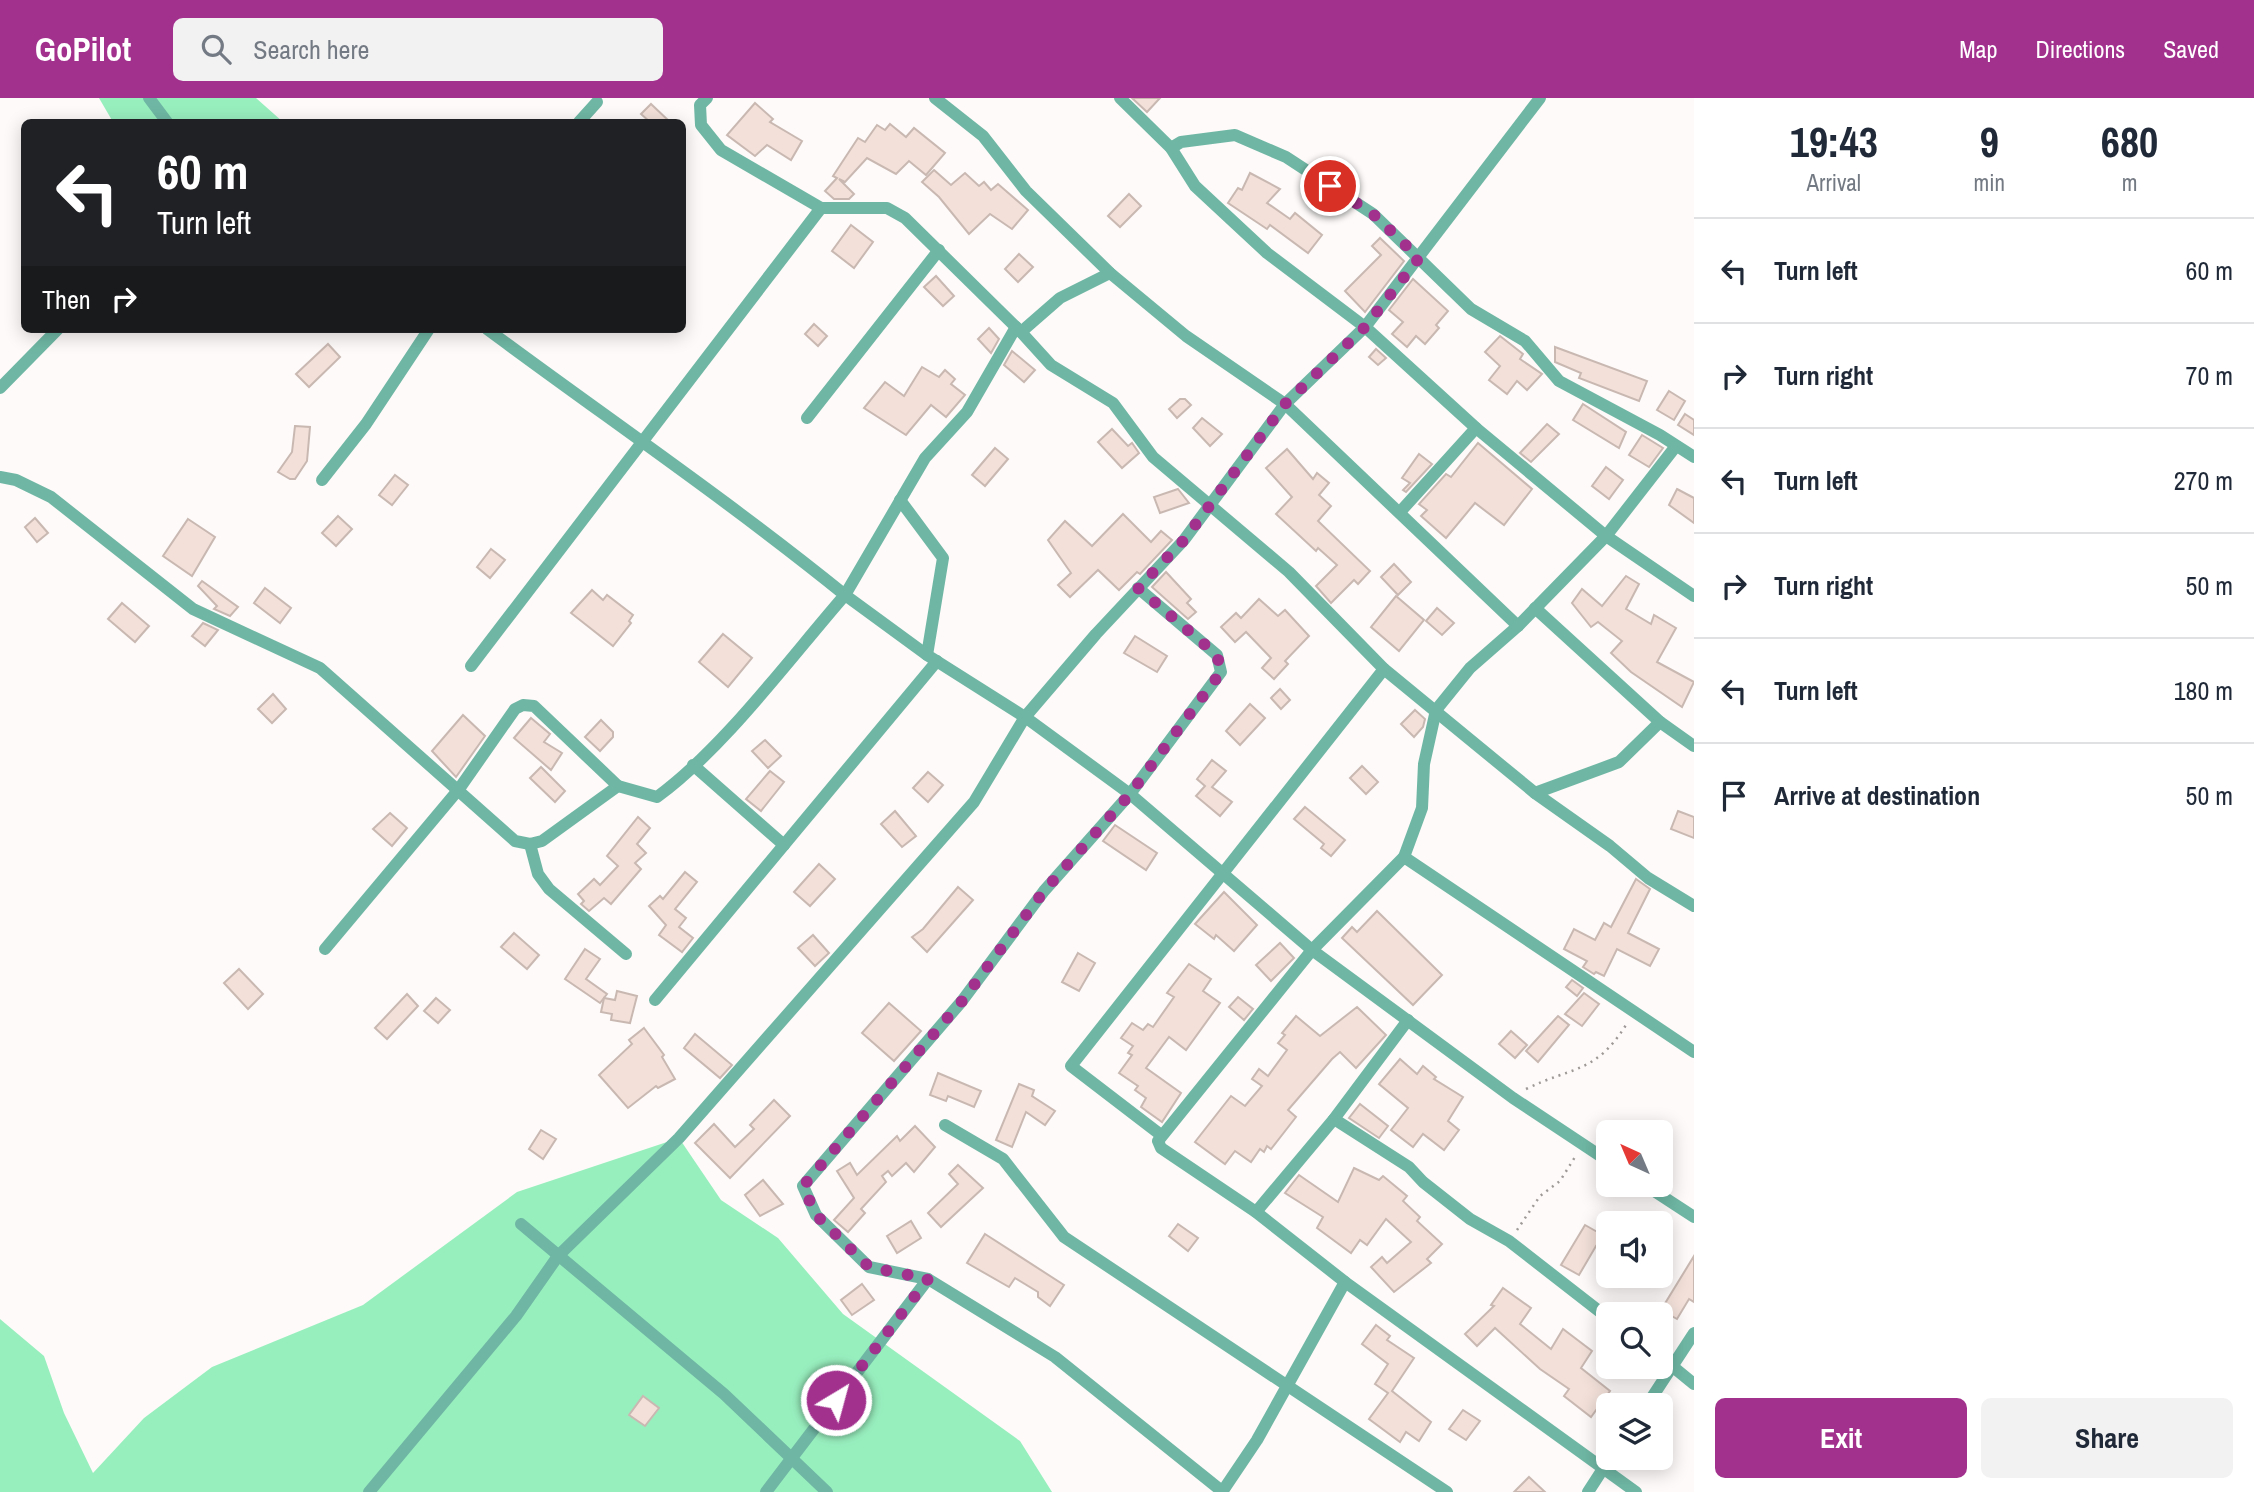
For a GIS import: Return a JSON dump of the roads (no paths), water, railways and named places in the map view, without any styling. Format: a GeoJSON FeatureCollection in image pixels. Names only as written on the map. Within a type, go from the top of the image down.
{"type":"FeatureCollection","features":[{"type":"Feature","properties":{"kind":"street"},"geometry":{"type":"LineString","coordinates":[[149,98],[165,119]]}},
{"type":"Feature","properties":{"kind":"street"},"geometry":{"type":"LineString","coordinates":[[706,98],[700,105],[701,125],[720,150],[821,208],[887,208],[905,218],[1019,329],[1051,365],[1113,403],[1153,457],[1211,503],[1289,572],[1384,669],[1535,793],[1610,846],[1648,878],[1694,906]]}},
{"type":"Feature","properties":{"kind":"street"},"geometry":{"type":"LineString","coordinates":[[935,98],[983,136],[1026,191],[1110,273],[1186,336],[1285,404],[1518,626]]}},
{"type":"Feature","properties":{"kind":"street"},"geometry":{"type":"LineString","coordinates":[[1120,98],[1171,148],[1195,186],[1266,253],[1365,327],[1476,428],[1606,536],[1694,596]]}},
{"type":"Feature","properties":{"kind":"street"},"geometry":{"type":"LineString","coordinates":[[369,1492],[516,1316],[558,1256],[679,1138],[974,802],[1025,717],[1138,588],[1184,540],[1240,470],[1285,404],[1365,327],[1540,98]]}},
{"type":"Feature","properties":{"kind":"street"},"geometry":{"type":"LineString","coordinates":[[582,119],[597,102]]}},
{"type":"Feature","properties":{"kind":"street"},"geometry":{"type":"LineString","coordinates":[[1171,148],[1181,142],[1235,135],[1286,158],[1373,214],[1471,309],[1525,341],[1559,381],[1694,457]]}},
{"type":"Feature","properties":{"kind":"street"},"geometry":{"type":"LineString","coordinates":[[471,666],[821,208]]}},
{"type":"Feature","properties":{"kind":"street"},"geometry":{"type":"LineString","coordinates":[[807,418],[939,250]]}},
{"type":"Feature","properties":{"kind":"street"},"geometry":{"type":"LineString","coordinates":[[325,949],[459,789],[515,709],[523,705],[534,706],[618,786],[657,797],[693,765],[742,714],[845,594],[925,457],[967,412],[1019,329],[1060,298],[1110,273]]}},
{"type":"Feature","properties":{"kind":"street"},"geometry":{"type":"LineString","coordinates":[[0,388],[54,333]]}},
{"type":"Feature","properties":{"kind":"street"},"geometry":{"type":"LineString","coordinates":[[322,480],[366,424],[426,333]]}},
{"type":"Feature","properties":{"kind":"street"},"geometry":{"type":"LineString","coordinates":[[492,333],[641,443],[732,505],[932,658],[1025,717],[1130,794],[1312,950],[1513,1098],[1596,1153]]}},
{"type":"Feature","properties":{"kind":"street"},"geometry":{"type":"LineString","coordinates":[[1400,512],[1476,428]]}},
{"type":"Feature","properties":{"kind":"street"},"geometry":{"type":"LineString","coordinates":[[1596,1456],[1345,1282],[1256,1212],[1161,1148],[1158,1141],[1312,950],[1404,857],[1422,808],[1424,764],[1436,710],[1471,668],[1518,626],[1606,536],[1676,446]]}},
{"type":"Feature","properties":{"kind":"street"},"geometry":{"type":"LineString","coordinates":[[0,477],[16,480],[51,497],[193,609],[320,668],[515,841],[530,844],[542,841],[618,786]]}},
{"type":"Feature","properties":{"kind":"street"},"geometry":{"type":"LineString","coordinates":[[654,1000],[784,845],[932,658],[943,558],[900,500]]}},
{"type":"Feature","properties":{"kind":"street"},"geometry":{"type":"LineString","coordinates":[[1138,588],[1217,655],[1221,672],[1130,794],[1044,891],[962,1001],[803,1186],[816,1215],[869,1267],[928,1279],[1055,1357],[1223,1492],[1257,1440],[1345,1282]]}},
{"type":"Feature","properties":{"kind":"street"},"geometry":{"type":"LineString","coordinates":[[1535,608],[1660,723],[1694,746]]}},
{"type":"Feature","properties":{"kind":"street"},"geometry":{"type":"LineString","coordinates":[[1161,1135],[1071,1066],[1384,669]]}},
{"type":"Feature","properties":{"kind":"street"},"geometry":{"type":"LineString","coordinates":[[1535,793],[1619,762],[1660,723]]}},
{"type":"Feature","properties":{"kind":"street"},"geometry":{"type":"LineString","coordinates":[[693,765],[784,845]]}},
{"type":"Feature","properties":{"kind":"street"},"geometry":{"type":"LineString","coordinates":[[530,844],[538,874],[549,890],[626,954]]}},
{"type":"Feature","properties":{"kind":"street"},"geometry":{"type":"LineString","coordinates":[[1404,857],[1694,1052]]}},
{"type":"Feature","properties":{"kind":"street"},"geometry":{"type":"LineString","coordinates":[[1256,1212],[1334,1119],[1408,1020]]}},
{"type":"Feature","properties":{"kind":"street"},"geometry":{"type":"LineString","coordinates":[[1334,1119],[1409,1167],[1423,1182],[1470,1219],[1509,1241],[1596,1309]]}},
{"type":"Feature","properties":{"kind":"street"},"geometry":{"type":"LineString","coordinates":[[945,1125],[1003,1159],[1064,1237],[1285,1387],[1447,1492]]}},
{"type":"Feature","properties":{"kind":"street"},"geometry":{"type":"LineString","coordinates":[[1663,1197],[1694,1217]]}},
{"type":"Feature","properties":{"kind":"street"},"geometry":{"type":"LineString","coordinates":[[522,1224],[724,1394],[827,1492]]}},
{"type":"Feature","properties":{"kind":"street"},"geometry":{"type":"LineString","coordinates":[[766,1492],[928,1279]]}},
{"type":"Feature","properties":{"kind":"street"},"geometry":{"type":"LineString","coordinates":[[1673,1354],[1694,1333]]}},
{"type":"Feature","properties":{"kind":"street"},"geometry":{"type":"LineString","coordinates":[[1673,1367],[1694,1384]]}},
{"type":"Feature","properties":{"kind":"street"},"geometry":{"type":"LineString","coordinates":[[1587,1492],[1601,1470]]}},
{"type":"Feature","properties":{"kind":"street"},"geometry":{"type":"LineString","coordinates":[[1613,1470],[1636,1492]]}}]}
